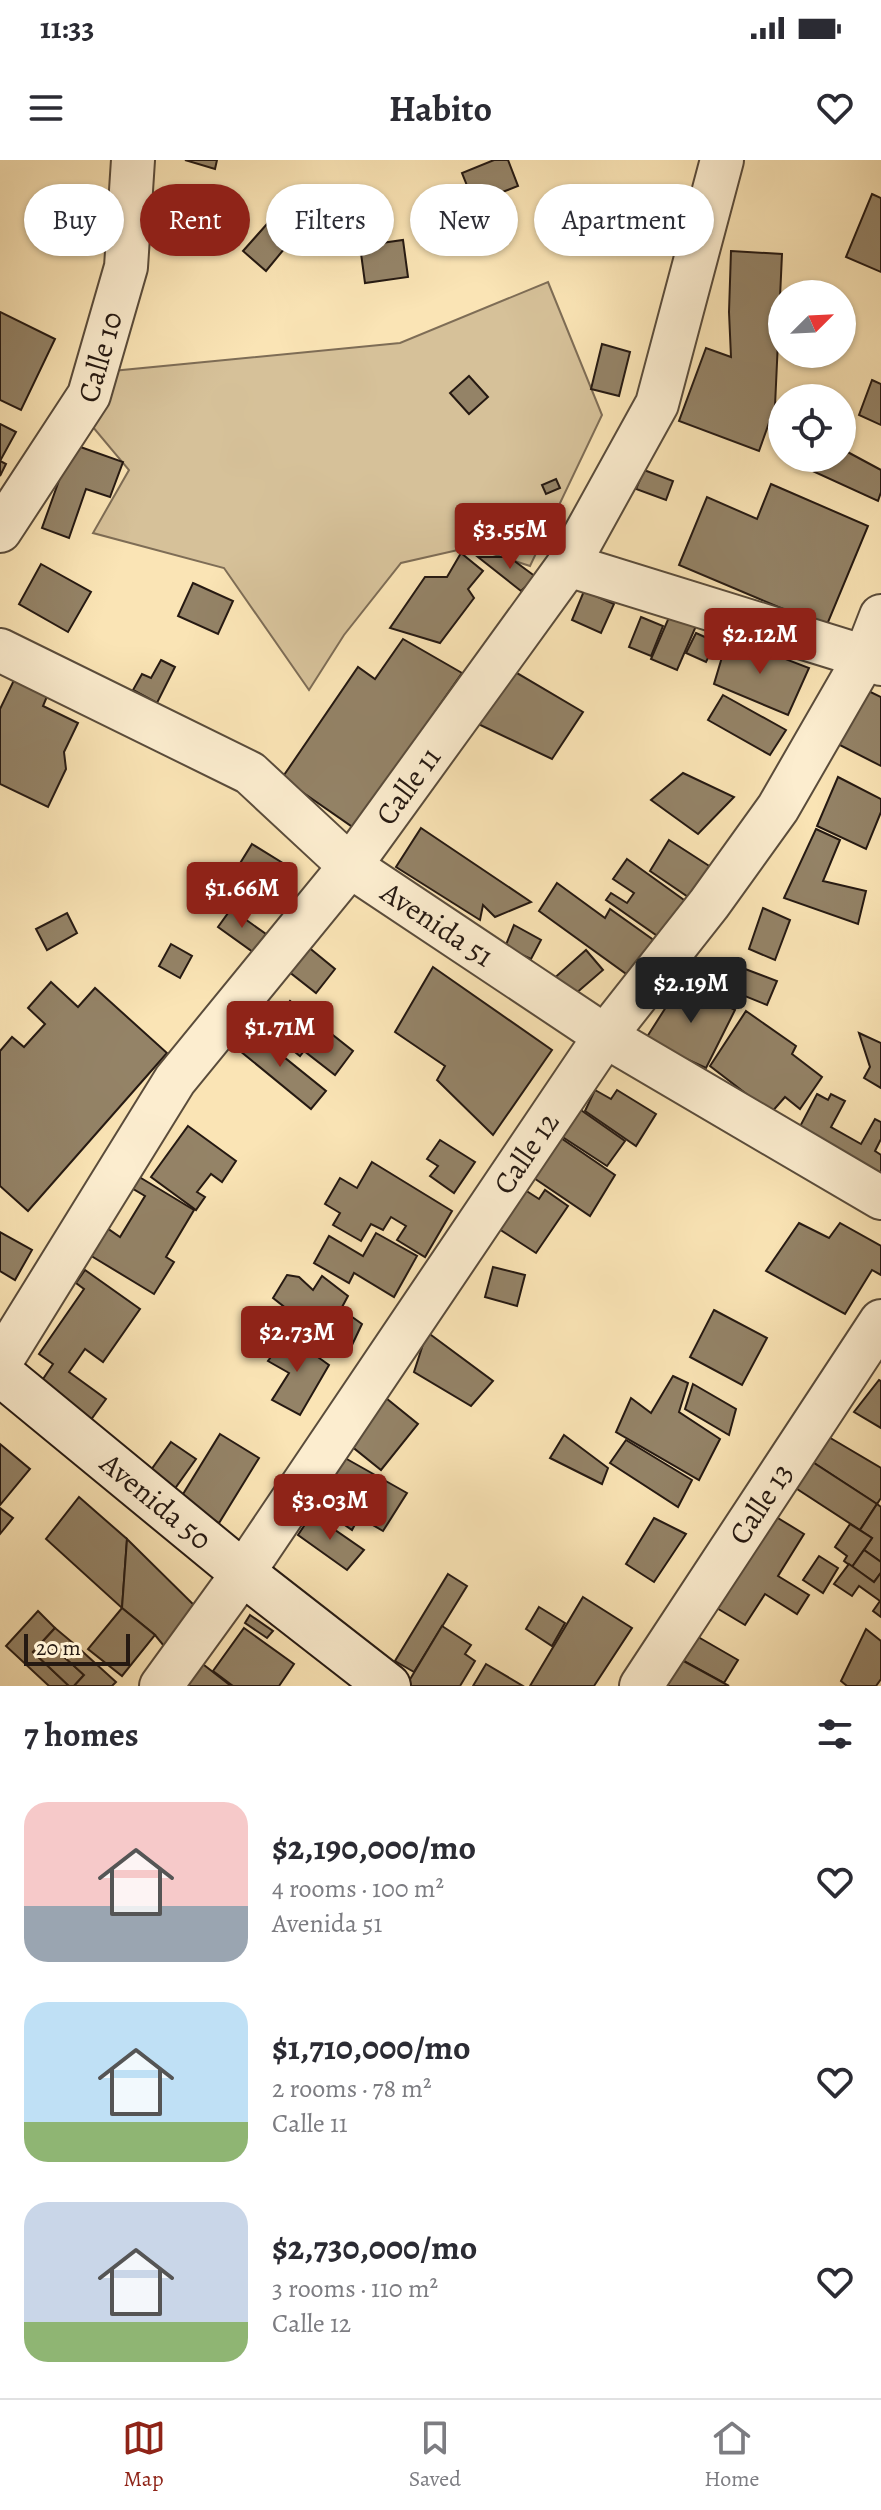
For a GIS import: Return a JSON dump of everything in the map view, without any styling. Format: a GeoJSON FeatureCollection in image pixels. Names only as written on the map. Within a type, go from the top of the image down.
{"type":"FeatureCollection","features":[{"type":"Feature","properties":{"kind":"street","name":"Calle 10"},"geometry":{"type":"LineString","coordinates":[[0,531],[89,395],[126,267],[133,160]]}},
{"type":"Feature","properties":{"kind":"street","name":"Calle 11"},"geometry":{"type":"LineString","coordinates":[[0,1363],[175,1080],[350,866],[568,565],[657,404],[722,160]]}},
{"type":"Feature","properties":{"kind":"street"},"geometry":{"type":"LineString","coordinates":[[568,565],[873,661]]}},
{"type":"Feature","properties":{"kind":"street","name":"Calle 12"},"geometry":{"type":"LineString","coordinates":[[161,1686],[243,1573],[605,1036],[709,904],[778,808],[873,661],[881,616]]}},
{"type":"Feature","properties":{"kind":"street","name":"Avenida 51"},"geometry":{"type":"LineString","coordinates":[[0,650],[250,773],[350,866],[605,1036],[881,1198]]}},
{"type":"Feature","properties":{"kind":"street","name":"Calle 13"},"geometry":{"type":"LineString","coordinates":[[641,1686],[881,1321]]}},
{"type":"Feature","properties":{"kind":"street","name":"Avenida 50"},"geometry":{"type":"LineString","coordinates":[[0,1373],[243,1573],[388,1686]]}},
{"type":"Feature","properties":{"kind":"shaded area"},"geometry":{"type":"Polygon","coordinates":[[[548,282],[602,415],[530,566],[471,547],[401,563],[344,635],[309,690],[224,568],[93,533],[129,470],[87,420],[102,372],[400,343],[548,282]]]}},
{"type":"Feature","properties":{"kind":"building"},"geometry":{"type":"Polygon","coordinates":[[[185,160],[217,160],[215,169],[185,160]]]}},
{"type":"Feature","properties":{"kind":"building"},"geometry":{"type":"Polygon","coordinates":[[[494,160],[508,160],[517,184],[466,184],[462,173],[494,160]]]}},
{"type":"Feature","properties":{"kind":"building"},"geometry":{"type":"Polygon","coordinates":[[[872,194],[881,198],[881,272],[846,257],[872,194]]]}},
{"type":"Feature","properties":{"kind":"building"},"geometry":{"type":"Polygon","coordinates":[[[266,225],[266,256],[278,256],[266,271],[249,256],[250,243],[266,225]]]}},
{"type":"Feature","properties":{"kind":"building"},"geometry":{"type":"Polygon","coordinates":[[[403,240],[408,277],[365,283],[361,256],[394,256],[394,241],[403,240]]]}},
{"type":"Feature","properties":{"kind":"building"},"geometry":{"type":"Polygon","coordinates":[[[731,251],[782,254],[781,280],[768,280],[768,368],[777,368],[776,384],[768,384],[768,426],[759,451],[679,421],[706,348],[731,357],[731,251]]]}},
{"type":"Feature","properties":{"kind":"building"},"geometry":{"type":"Polygon","coordinates":[[[0,312],[55,339],[21,410],[0,400],[0,312]]]}},
{"type":"Feature","properties":{"kind":"building"},"geometry":{"type":"Polygon","coordinates":[[[602,344],[630,352],[619,396],[591,389],[602,344]]]}},
{"type":"Feature","properties":{"kind":"building"},"geometry":{"type":"Polygon","coordinates":[[[469,376],[488,397],[469,414],[450,393],[469,376]]]}},
{"type":"Feature","properties":{"kind":"building"},"geometry":{"type":"Polygon","coordinates":[[[872,380],[881,384],[881,425],[859,415],[872,380]]]}},
{"type":"Feature","properties":{"kind":"building"},"geometry":{"type":"Polygon","coordinates":[[[0,424],[16,432],[0,461],[0,424]]]}},
{"type":"Feature","properties":{"kind":"building"},"geometry":{"type":"Polygon","coordinates":[[[72,444],[123,462],[110,497],[86,489],[69,538],[42,528],[72,444]]]}},
{"type":"Feature","properties":{"kind":"building"},"geometry":{"type":"Polygon","coordinates":[[[856,457],[881,470],[878,501],[815,472],[856,472],[856,457]]]}},
{"type":"Feature","properties":{"kind":"building"},"geometry":{"type":"Polygon","coordinates":[[[0,461],[6,464],[0,476],[0,461]]]}},
{"type":"Feature","properties":{"kind":"building"},"geometry":{"type":"Polygon","coordinates":[[[644,470],[673,481],[666,500],[636,489],[644,470]]]}},
{"type":"Feature","properties":{"kind":"building"},"geometry":{"type":"Polygon","coordinates":[[[556,479],[560,488],[546,494],[542,485],[556,479]]]}},
{"type":"Feature","properties":{"kind":"building"},"geometry":{"type":"Polygon","coordinates":[[[771,484],[868,526],[826,627],[679,565],[707,497],[757,519],[771,484]]]}},
{"type":"Feature","properties":{"kind":"building"},"geometry":{"type":"Polygon","coordinates":[[[461,553],[483,571],[468,589],[474,598],[440,643],[390,628],[425,577],[447,577],[461,553]]]}},
{"type":"Feature","properties":{"kind":"building"},"geometry":{"type":"Polygon","coordinates":[[[478,557],[509,557],[536,577],[521,591],[478,557]]]}},
{"type":"Feature","properties":{"kind":"building"},"geometry":{"type":"Polygon","coordinates":[[[41,564],[91,592],[68,632],[19,604],[41,564]]]}},
{"type":"Feature","properties":{"kind":"building"},"geometry":{"type":"Polygon","coordinates":[[[193,583],[233,601],[218,634],[178,616],[193,583]]]}},
{"type":"Feature","properties":{"kind":"building"},"geometry":{"type":"Polygon","coordinates":[[[584,591],[614,604],[601,633],[572,620],[584,591]]]}},
{"type":"Feature","properties":{"kind":"building"},"geometry":{"type":"Polygon","coordinates":[[[670,615],[696,626],[677,670],[651,659],[670,615]]]}},
{"type":"Feature","properties":{"kind":"building"},"geometry":{"type":"Polygon","coordinates":[[[641,617],[663,626],[651,656],[629,647],[641,617]]]}},
{"type":"Feature","properties":{"kind":"building"},"geometry":{"type":"Polygon","coordinates":[[[696,633],[716,642],[706,662],[686,653],[696,633]]]}},
{"type":"Feature","properties":{"kind":"building"},"geometry":{"type":"Polygon","coordinates":[[[728,637],[809,668],[788,715],[714,684],[728,637]]]}},
{"type":"Feature","properties":{"kind":"building"},"geometry":{"type":"Polygon","coordinates":[[[403,639],[462,673],[354,828],[282,778],[358,667],[375,679],[403,639]]]}},
{"type":"Feature","properties":{"kind":"building"},"geometry":{"type":"Polygon","coordinates":[[[161,660],[175,667],[157,703],[133,690],[142,674],[151,678],[161,660]]]}},
{"type":"Feature","properties":{"kind":"building"},"geometry":{"type":"Polygon","coordinates":[[[505,666],[583,712],[552,759],[472,721],[505,666]]]}},
{"type":"Feature","properties":{"kind":"building"},"geometry":{"type":"Polygon","coordinates":[[[15,678],[48,694],[43,706],[78,723],[64,752],[66,769],[48,807],[0,784],[0,709],[15,678]]]}},
{"type":"Feature","properties":{"kind":"building"},"geometry":{"type":"Polygon","coordinates":[[[854,684],[881,697],[881,766],[830,740],[854,684]]]}},
{"type":"Feature","properties":{"kind":"building"},"geometry":{"type":"Polygon","coordinates":[[[723,695],[786,730],[770,755],[708,720],[723,695]]]}},
{"type":"Feature","properties":{"kind":"building"},"geometry":{"type":"Polygon","coordinates":[[[683,773],[734,797],[698,834],[651,800],[683,773]]]}},
{"type":"Feature","properties":{"kind":"building"},"geometry":{"type":"Polygon","coordinates":[[[838,777],[881,799],[881,812],[866,849],[817,826],[838,777]]]}},
{"type":"Feature","properties":{"kind":"building"},"geometry":{"type":"Polygon","coordinates":[[[421,828],[531,902],[495,917],[483,905],[480,920],[396,867],[421,828]]]}},
{"type":"Feature","properties":{"kind":"building"},"geometry":{"type":"Polygon","coordinates":[[[816,829],[840,840],[823,881],[866,891],[858,924],[784,898],[816,829]]]}},
{"type":"Feature","properties":{"kind":"building"},"geometry":{"type":"Polygon","coordinates":[[[669,840],[717,871],[697,903],[650,871],[669,840]]]}},
{"type":"Feature","properties":{"kind":"building"},"geometry":{"type":"Polygon","coordinates":[[[252,844],[286,865],[272,886],[239,865],[252,844]]]}},
{"type":"Feature","properties":{"kind":"building"},"geometry":{"type":"Polygon","coordinates":[[[627,859],[691,905],[666,942],[606,900],[611,893],[627,903],[634,893],[613,879],[627,859]]]}},
{"type":"Feature","properties":{"kind":"building"},"geometry":{"type":"Polygon","coordinates":[[[557,883],[605,918],[610,909],[662,946],[636,981],[539,911],[557,883]]]}},
{"type":"Feature","properties":{"kind":"building"},"geometry":{"type":"Polygon","coordinates":[[[763,908],[790,920],[775,960],[749,949],[763,908]]]}},
{"type":"Feature","properties":{"kind":"building"},"geometry":{"type":"Polygon","coordinates":[[[231,909],[266,934],[253,952],[218,927],[231,909]]]}},
{"type":"Feature","properties":{"kind":"building"},"geometry":{"type":"Polygon","coordinates":[[[67,913],[77,933],[47,950],[36,929],[67,913]]]}},
{"type":"Feature","properties":{"kind":"building"},"geometry":{"type":"Polygon","coordinates":[[[514,925],[541,940],[531,959],[505,947],[514,925]]]}},
{"type":"Feature","properties":{"kind":"building"},"geometry":{"type":"Polygon","coordinates":[[[171,944],[192,956],[180,978],[159,966],[171,944]]]}},
{"type":"Feature","properties":{"kind":"building"},"geometry":{"type":"Polygon","coordinates":[[[307,946],[335,969],[316,993],[288,971],[307,946]]]}},
{"type":"Feature","properties":{"kind":"building"},"geometry":{"type":"Polygon","coordinates":[[[586,950],[603,970],[567,1001],[551,981],[586,950]]]}},
{"type":"Feature","properties":{"kind":"building"},"geometry":{"type":"Polygon","coordinates":[[[724,961],[777,981],[767,1005],[715,984],[724,961]]]}},
{"type":"Feature","properties":{"kind":"building"},"geometry":{"type":"Polygon","coordinates":[[[433,967],[552,1050],[493,1135],[437,1080],[445,1066],[395,1032],[433,967]]]}},
{"type":"Feature","properties":{"kind":"building"},"geometry":{"type":"Polygon","coordinates":[[[51,982],[78,1007],[95,988],[167,1053],[28,1211],[0,1186],[0,1051],[12,1037],[24,1047],[45,1024],[28,1008],[51,982]]]}},
{"type":"Feature","properties":{"kind":"building"},"geometry":{"type":"Polygon","coordinates":[[[682,982],[735,1010],[706,1068],[645,1040],[682,982]]]}},
{"type":"Feature","properties":{"kind":"building"},"geometry":{"type":"Polygon","coordinates":[[[260,1000],[279,1016],[290,1001],[353,1051],[335,1075],[304,1051],[300,1056],[248,1015],[260,1000]]]}},
{"type":"Feature","properties":{"kind":"building"},"geometry":{"type":"Polygon","coordinates":[[[746,1011],[796,1046],[792,1054],[822,1077],[800,1109],[785,1097],[771,1113],[710,1066],[746,1011]]]}},
{"type":"Feature","properties":{"kind":"building"},"geometry":{"type":"Polygon","coordinates":[[[248,1028],[326,1091],[311,1109],[234,1046],[248,1028]]]}},
{"type":"Feature","properties":{"kind":"building"},"geometry":{"type":"Polygon","coordinates":[[[859,1033],[881,1043],[881,1088],[864,1078],[870,1067],[859,1033]]]}},
{"type":"Feature","properties":{"kind":"building"},"geometry":{"type":"Polygon","coordinates":[[[595,1090],[611,1099],[617,1090],[656,1114],[636,1146],[585,1111],[595,1090]]]}},
{"type":"Feature","properties":{"kind":"building"},"geometry":{"type":"Polygon","coordinates":[[[817,1094],[828,1100],[831,1094],[845,1101],[831,1127],[861,1144],[875,1119],[881,1122],[881,1139],[875,1151],[881,1155],[881,1173],[876,1182],[795,1136],[817,1094]]]}},
{"type":"Feature","properties":{"kind":"building"},"geometry":{"type":"Polygon","coordinates":[[[578,1108],[625,1141],[607,1166],[561,1136],[578,1108]]]}},
{"type":"Feature","properties":{"kind":"building"},"geometry":{"type":"Polygon","coordinates":[[[188,1126],[236,1161],[222,1182],[211,1174],[197,1192],[205,1197],[196,1210],[151,1177],[188,1126]]]}},
{"type":"Feature","properties":{"kind":"building"},"geometry":{"type":"Polygon","coordinates":[[[555,1134],[615,1175],[590,1216],[528,1174],[555,1134]]]}},
{"type":"Feature","properties":{"kind":"building"},"geometry":{"type":"Polygon","coordinates":[[[440,1140],[475,1162],[454,1193],[430,1176],[438,1166],[427,1159],[440,1140]]]}},
{"type":"Feature","properties":{"kind":"building"},"geometry":{"type":"Polygon","coordinates":[[[372,1162],[452,1211],[425,1257],[397,1240],[406,1226],[391,1217],[383,1230],[371,1224],[361,1241],[333,1225],[340,1213],[325,1204],[340,1178],[357,1188],[372,1162]]]}},
{"type":"Feature","properties":{"kind":"building"},"geometry":{"type":"Polygon","coordinates":[[[136,1175],[194,1210],[166,1257],[174,1262],[154,1294],[88,1254],[104,1226],[120,1237],[145,1196],[130,1187],[136,1175]]]}},
{"type":"Feature","properties":{"kind":"building"},"geometry":{"type":"Polygon","coordinates":[[[525,1190],[539,1199],[545,1190],[568,1206],[536,1253],[499,1229],[525,1190]]]}},
{"type":"Feature","properties":{"kind":"building"},"geometry":{"type":"Polygon","coordinates":[[[799,1223],[829,1238],[840,1223],[881,1246],[881,1275],[872,1270],[845,1314],[766,1271],[799,1223]]]}},
{"type":"Feature","properties":{"kind":"building"},"geometry":{"type":"Polygon","coordinates":[[[0,1232],[32,1250],[15,1280],[0,1271],[0,1232]]]}},
{"type":"Feature","properties":{"kind":"building"},"geometry":{"type":"Polygon","coordinates":[[[376,1233],[417,1256],[394,1297],[354,1273],[349,1283],[314,1263],[329,1236],[363,1256],[376,1233]]]}},
{"type":"Feature","properties":{"kind":"building"},"geometry":{"type":"Polygon","coordinates":[[[493,1267],[525,1275],[517,1306],[485,1297],[493,1267]]]}},
{"type":"Feature","properties":{"kind":"building"},"geometry":{"type":"Polygon","coordinates":[[[85,1270],[140,1309],[103,1362],[85,1349],[69,1372],[106,1399],[90,1421],[39,1385],[53,1364],[39,1354],[84,1289],[76,1283],[85,1270]]]}},
{"type":"Feature","properties":{"kind":"building"},"geometry":{"type":"Polygon","coordinates":[[[287,1275],[299,1277],[313,1290],[322,1276],[348,1296],[341,1309],[362,1324],[352,1345],[316,1324],[305,1340],[287,1335],[292,1313],[273,1298],[287,1275]]]}},
{"type":"Feature","properties":{"kind":"building"},"geometry":{"type":"Polygon","coordinates":[[[714,1310],[767,1338],[742,1385],[690,1357],[714,1310]]]}},
{"type":"Feature","properties":{"kind":"building"},"geometry":{"type":"Polygon","coordinates":[[[427,1332],[493,1381],[471,1406],[414,1372],[427,1332]]]}},
{"type":"Feature","properties":{"kind":"building"},"geometry":{"type":"Polygon","coordinates":[[[287,1335],[329,1365],[300,1415],[272,1400],[289,1373],[268,1361],[287,1335]]]}},
{"type":"Feature","properties":{"kind":"building"},"geometry":{"type":"Polygon","coordinates":[[[673,1376],[688,1383],[679,1412],[720,1439],[699,1480],[616,1432],[631,1398],[651,1413],[673,1376]]]}},
{"type":"Feature","properties":{"kind":"building"},"geometry":{"type":"Polygon","coordinates":[[[881,1381],[881,1428],[854,1412],[881,1381]]]}},
{"type":"Feature","properties":{"kind":"building"},"geometry":{"type":"Polygon","coordinates":[[[693,1384],[736,1409],[729,1435],[685,1409],[693,1384]]]}},
{"type":"Feature","properties":{"kind":"building"},"geometry":{"type":"Polygon","coordinates":[[[381,1394],[418,1424],[381,1470],[345,1441],[381,1394]]]}},
{"type":"Feature","properties":{"kind":"building"},"geometry":{"type":"Polygon","coordinates":[[[220,1434],[259,1458],[219,1523],[180,1499],[220,1434]]]}},
{"type":"Feature","properties":{"kind":"building"},"geometry":{"type":"Polygon","coordinates":[[[564,1435],[608,1468],[602,1484],[550,1458],[564,1435]]]}},
{"type":"Feature","properties":{"kind":"building"},"geometry":{"type":"Polygon","coordinates":[[[827,1436],[881,1468],[881,1498],[877,1504],[811,1461],[827,1436]]]}},
{"type":"Feature","properties":{"kind":"building"},"geometry":{"type":"Polygon","coordinates":[[[626,1440],[692,1480],[678,1507],[610,1463],[626,1440]]]}},
{"type":"Feature","properties":{"kind":"building"},"geometry":{"type":"Polygon","coordinates":[[[171,1442],[196,1459],[171,1494],[146,1477],[171,1442]]]}},
{"type":"Feature","properties":{"kind":"building"},"geometry":{"type":"Polygon","coordinates":[[[0,1444],[30,1469],[0,1505],[0,1444]]]}},
{"type":"Feature","properties":{"kind":"building"},"geometry":{"type":"Polygon","coordinates":[[[345,1458],[407,1493],[383,1531],[359,1517],[352,1530],[310,1501],[345,1458]]]}},
{"type":"Feature","properties":{"kind":"building"},"geometry":{"type":"Polygon","coordinates":[[[811,1461],[877,1504],[860,1530],[794,1487],[811,1461]]]}},
{"type":"Feature","properties":{"kind":"building"},"geometry":{"type":"Polygon","coordinates":[[[79,1497],[127,1539],[122,1608],[46,1539],[79,1497]]]}},
{"type":"Feature","properties":{"kind":"building"},"geometry":{"type":"Polygon","coordinates":[[[877,1504],[881,1507],[881,1562],[864,1550],[872,1538],[860,1530],[877,1504]]]}},
{"type":"Feature","properties":{"kind":"building"},"geometry":{"type":"Polygon","coordinates":[[[0,1508],[13,1518],[0,1534],[0,1508]]]}},
{"type":"Feature","properties":{"kind":"building"},"geometry":{"type":"Polygon","coordinates":[[[312,1514],[364,1550],[347,1570],[298,1535],[312,1514]]]}},
{"type":"Feature","properties":{"kind":"building"},"geometry":{"type":"Polygon","coordinates":[[[773,1515],[804,1534],[778,1576],[809,1595],[797,1614],[765,1594],[745,1625],[715,1607],[773,1515]]]}},
{"type":"Feature","properties":{"kind":"building"},"geometry":{"type":"Polygon","coordinates":[[[654,1518],[686,1534],[654,1582],[626,1564],[654,1518]]]}},
{"type":"Feature","properties":{"kind":"building"},"geometry":{"type":"Polygon","coordinates":[[[850,1524],[872,1538],[852,1567],[844,1561],[847,1556],[835,1547],[850,1524]]]}},
{"type":"Feature","properties":{"kind":"building"},"geometry":{"type":"Polygon","coordinates":[[[127,1539],[200,1611],[168,1651],[155,1635],[122,1608],[127,1539]]]}},
{"type":"Feature","properties":{"kind":"building"},"geometry":{"type":"Polygon","coordinates":[[[864,1550],[881,1562],[881,1575],[874,1582],[852,1567],[864,1550]]]}},
{"type":"Feature","properties":{"kind":"building"},"geometry":{"type":"Polygon","coordinates":[[[819,1556],[838,1568],[823,1593],[803,1580],[819,1556]]]}},
{"type":"Feature","properties":{"kind":"building"},"geometry":{"type":"Polygon","coordinates":[[[849,1564],[874,1582],[881,1575],[881,1617],[873,1611],[880,1601],[859,1586],[852,1596],[834,1584],[849,1564]]]}},
{"type":"Feature","properties":{"kind":"building"},"geometry":{"type":"Polygon","coordinates":[[[448,1574],[467,1586],[414,1672],[395,1661],[448,1574]]]}},
{"type":"Feature","properties":{"kind":"building"},"geometry":{"type":"Polygon","coordinates":[[[583,1597],[632,1628],[594,1686],[530,1686],[583,1597]]]}},
{"type":"Feature","properties":{"kind":"building"},"geometry":{"type":"Polygon","coordinates":[[[539,1607],[565,1623],[552,1646],[526,1629],[539,1607]]]}},
{"type":"Feature","properties":{"kind":"building"},"geometry":{"type":"Polygon","coordinates":[[[122,1608],[155,1635],[122,1676],[88,1649],[122,1608]]]}},
{"type":"Feature","properties":{"kind":"building"},"geometry":{"type":"Polygon","coordinates":[[[38,1611],[55,1628],[33,1652],[69,1686],[49,1686],[6,1646],[38,1611]]]}},
{"type":"Feature","properties":{"kind":"building"},"geometry":{"type":"Polygon","coordinates":[[[250,1615],[273,1631],[267,1638],[245,1623],[250,1615]]]}},
{"type":"Feature","properties":{"kind":"building"},"geometry":{"type":"Polygon","coordinates":[[[442,1626],[471,1645],[465,1654],[475,1661],[460,1686],[406,1686],[442,1626]]]}},
{"type":"Feature","properties":{"kind":"building"},"geometry":{"type":"Polygon","coordinates":[[[55,1628],[73,1643],[62,1655],[84,1675],[74,1686],[69,1686],[33,1652],[55,1628]]]}},
{"type":"Feature","properties":{"kind":"building"},"geometry":{"type":"Polygon","coordinates":[[[244,1628],[294,1664],[279,1686],[233,1686],[213,1671],[244,1628]]]}},
{"type":"Feature","properties":{"kind":"building"},"geometry":{"type":"Polygon","coordinates":[[[866,1629],[881,1641],[881,1679],[876,1686],[847,1686],[841,1681],[866,1629]]]}},
{"type":"Feature","properties":{"kind":"building"},"geometry":{"type":"Polygon","coordinates":[[[693,1634],[738,1660],[724,1683],[680,1659],[693,1634]]]}},
{"type":"Feature","properties":{"kind":"building"},"geometry":{"type":"Polygon","coordinates":[[[73,1643],[116,1682],[112,1686],[74,1686],[84,1675],[62,1655],[73,1643]]]}},
{"type":"Feature","properties":{"kind":"building"},"geometry":{"type":"Polygon","coordinates":[[[195,1658],[231,1686],[179,1686],[195,1658]]]}},
{"type":"Feature","properties":{"kind":"building"},"geometry":{"type":"Polygon","coordinates":[[[680,1659],[729,1686],[664,1686],[680,1659]]]}},
{"type":"Feature","properties":{"kind":"building"},"geometry":{"type":"Polygon","coordinates":[[[486,1664],[523,1686],[473,1686],[486,1664]]]}}]}
